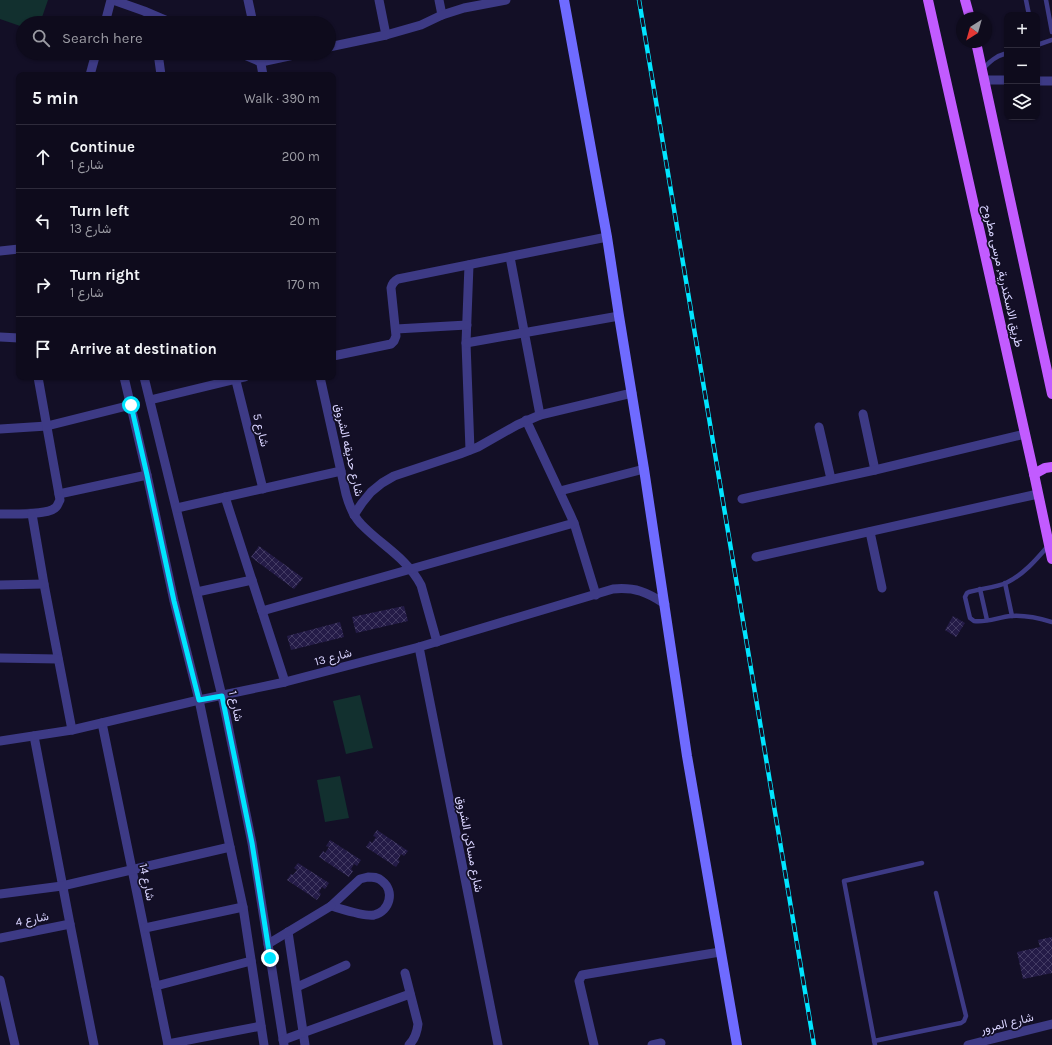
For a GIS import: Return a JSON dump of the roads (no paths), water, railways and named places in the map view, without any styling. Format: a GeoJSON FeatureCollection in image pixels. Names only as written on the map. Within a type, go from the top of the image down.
{"type":"FeatureCollection","features":[{"type":"Feature","properties":{"kind":"main road","name":"طريق الاسكندرية, مرسى مطروح"},"geometry":{"type":"LineString","coordinates":[[928,0],[1052,559]]}},
{"type":"Feature","properties":{"kind":"main road"},"geometry":{"type":"LineString","coordinates":[[965,0],[968,12]]}},
{"type":"Feature","properties":{"kind":"main road","name":"طريق الاسكندرية, مرسى مطروح"},"geometry":{"type":"LineString","coordinates":[[977,48],[1052,394]]}},
{"type":"Feature","properties":{"kind":"main road"},"geometry":{"type":"LineString","coordinates":[[1034,474],[1052,466]]}},
{"type":"Feature","properties":{"kind":"street"},"geometry":{"type":"LineString","coordinates":[[107,16],[112,0],[146,16]]}},
{"type":"Feature","properties":{"kind":"street"},"geometry":{"type":"LineString","coordinates":[[248,0],[251,16]]}},
{"type":"Feature","properties":{"kind":"street"},"geometry":{"type":"LineString","coordinates":[[379,0],[386,35]]}},
{"type":"Feature","properties":{"kind":"street"},"geometry":{"type":"LineString","coordinates":[[439,0],[442,15]]}},
{"type":"Feature","properties":{"kind":"street"},"geometry":{"type":"LineString","coordinates":[[336,46],[386,35],[421,25],[442,15],[464,8],[502,0]]}},
{"type":"Feature","properties":{"kind":"street"},"geometry":{"type":"LineString","coordinates":[[564,0],[607,237],[665,604],[687,756],[736,1045]]}},
{"type":"Feature","properties":{"kind":"street"},"geometry":{"type":"LineString","coordinates":[[91,72],[94,60]]}},
{"type":"Feature","properties":{"kind":"street"},"geometry":{"type":"LineString","coordinates":[[159,60],[161,72]]}},
{"type":"Feature","properties":{"kind":"street"},"geometry":{"type":"LineString","coordinates":[[260,60],[262,72]]}},
{"type":"Feature","properties":{"kind":"street"},"geometry":{"type":"LineString","coordinates":[[984,75],[1004,79]]}},
{"type":"Feature","properties":{"kind":"street"},"geometry":{"type":"LineString","coordinates":[[1040,81],[1052,81]]}},
{"type":"Feature","properties":{"kind":"street"},"geometry":{"type":"LineString","coordinates":[[336,355],[390,344],[394,341],[396,329],[391,288],[392,284],[398,279],[607,237]]}},
{"type":"Feature","properties":{"kind":"street"},"geometry":{"type":"LineString","coordinates":[[0,251],[16,249]]}},
{"type":"Feature","properties":{"kind":"street"},"geometry":{"type":"LineString","coordinates":[[510,257],[540,415]]}},
{"type":"Feature","properties":{"kind":"street"},"geometry":{"type":"LineString","coordinates":[[469,265],[466,343],[470,450]]}},
{"type":"Feature","properties":{"kind":"street"},"geometry":{"type":"LineString","coordinates":[[466,343],[619,316]]}},
{"type":"Feature","properties":{"kind":"street"},"geometry":{"type":"LineString","coordinates":[[396,329],[467,325]]}},
{"type":"Feature","properties":{"kind":"street"},"geometry":{"type":"LineString","coordinates":[[0,337],[16,338]]}},
{"type":"Feature","properties":{"kind":"street"},"geometry":{"type":"LineString","coordinates":[[0,514],[32,514],[54,510],[60,500],[39,380]]}},
{"type":"Feature","properties":{"kind":"street"},"geometry":{"type":"LineString","coordinates":[[125,380],[174,601],[199,700],[243,907],[264,1045]]}},
{"type":"Feature","properties":{"kind":"street","name":"شارع 1"},"geometry":{"type":"LineString","coordinates":[[145,380],[222,696],[252,843],[283,1042]]}},
{"type":"Feature","properties":{"kind":"street"},"geometry":{"type":"LineString","coordinates":[[150,400],[231,380]]}},
{"type":"Feature","properties":{"kind":"street","name":"شارع 5"},"geometry":{"type":"LineString","coordinates":[[239,380],[263,489]]}},
{"type":"Feature","properties":{"kind":"street","name":"شارع حديقه الشروق"},"geometry":{"type":"LineString","coordinates":[[321,380],[349,505],[361,524],[411,569],[421,585],[437,642]]}},
{"type":"Feature","properties":{"kind":"street"},"geometry":{"type":"LineString","coordinates":[[354,515],[371,492],[394,476],[478,447],[526,420],[540,415],[632,393]]}},
{"type":"Feature","properties":{"kind":"street"},"geometry":{"type":"LineString","coordinates":[[0,429],[47,426],[131,405]]}},
{"type":"Feature","properties":{"kind":"street"},"geometry":{"type":"LineString","coordinates":[[863,414],[875,470]]}},
{"type":"Feature","properties":{"kind":"street"},"geometry":{"type":"LineString","coordinates":[[526,420],[574,523],[596,595]]}},
{"type":"Feature","properties":{"kind":"street"},"geometry":{"type":"LineString","coordinates":[[819,427],[830,479]]}},
{"type":"Feature","properties":{"kind":"street"},"geometry":{"type":"LineString","coordinates":[[742,499],[875,470],[1025,434]]}},
{"type":"Feature","properties":{"kind":"street"},"geometry":{"type":"LineString","coordinates":[[560,491],[644,470]]}},
{"type":"Feature","properties":{"kind":"street"},"geometry":{"type":"LineString","coordinates":[[177,508],[341,471]]}},
{"type":"Feature","properties":{"kind":"street"},"geometry":{"type":"LineString","coordinates":[[59,494],[147,475]]}},
{"type":"Feature","properties":{"kind":"street"},"geometry":{"type":"LineString","coordinates":[[756,557],[1038,494]]}},
{"type":"Feature","properties":{"kind":"street"},"geometry":{"type":"LineString","coordinates":[[225,497],[285,682]]}},
{"type":"Feature","properties":{"kind":"street"},"geometry":{"type":"LineString","coordinates":[[32,514],[72,730]]}},
{"type":"Feature","properties":{"kind":"street"},"geometry":{"type":"LineString","coordinates":[[262,611],[574,523]]}},
{"type":"Feature","properties":{"kind":"street"},"geometry":{"type":"LineString","coordinates":[[870,532],[882,588]]}},
{"type":"Feature","properties":{"kind":"street"},"geometry":{"type":"LineString","coordinates":[[197,592],[252,580]]}},
{"type":"Feature","properties":{"kind":"street"},"geometry":{"type":"LineString","coordinates":[[0,585],[44,584]]}},
{"type":"Feature","properties":{"kind":"street","name":"شارع 13"},"geometry":{"type":"LineString","coordinates":[[0,741],[72,730],[199,700],[285,682],[437,642],[613,589],[635,589],[646,592],[665,604]]}},
{"type":"Feature","properties":{"kind":"street","name":"شارع مساكن الشروق"},"geometry":{"type":"LineString","coordinates":[[419,647],[498,1045]]}},
{"type":"Feature","properties":{"kind":"street"},"geometry":{"type":"LineString","coordinates":[[0,658],[58,659]]}},
{"type":"Feature","properties":{"kind":"street","name":"شارع 14"},"geometry":{"type":"LineString","coordinates":[[102,723],[168,1045]]}},
{"type":"Feature","properties":{"kind":"street"},"geometry":{"type":"LineString","coordinates":[[34,736],[94,1045]]}},
{"type":"Feature","properties":{"kind":"street"},"geometry":{"type":"LineString","coordinates":[[0,894],[62,886],[230,847]]}},
{"type":"Feature","properties":{"kind":"street"},"geometry":{"type":"LineString","coordinates":[[268,944],[332,906],[360,879],[375,877],[382,880],[387,886],[390,894],[386,908],[380,913],[373,915],[332,906]]}},
{"type":"Feature","properties":{"kind":"street"},"geometry":{"type":"LineString","coordinates":[[144,928],[243,907]]}},
{"type":"Feature","properties":{"kind":"street","name":"شارع 4"},"geometry":{"type":"LineString","coordinates":[[0,938],[70,924]]}},
{"type":"Feature","properties":{"kind":"street"},"geometry":{"type":"LineString","coordinates":[[288,932],[305,1045]]}},
{"type":"Feature","properties":{"kind":"street"},"geometry":{"type":"LineString","coordinates":[[594,1045],[579,981],[582,975],[720,952]]}},
{"type":"Feature","properties":{"kind":"street"},"geometry":{"type":"LineString","coordinates":[[156,986],[251,961]]}},
{"type":"Feature","properties":{"kind":"street"},"geometry":{"type":"LineString","coordinates":[[297,987],[346,965]]}},
{"type":"Feature","properties":{"kind":"street"},"geometry":{"type":"LineString","coordinates":[[405,973],[418,1024],[415,1038],[409,1045]]}},
{"type":"Feature","properties":{"kind":"street"},"geometry":{"type":"LineString","coordinates":[[0,980],[15,1045]]}},
{"type":"Feature","properties":{"kind":"street"},"geometry":{"type":"LineString","coordinates":[[283,1042],[304,1032],[410,994]]}},
{"type":"Feature","properties":{"kind":"street","name":"شارع المرور"},"geometry":{"type":"LineString","coordinates":[[968,1045],[1052,1024]]}},
{"type":"Feature","properties":{"kind":"street"},"geometry":{"type":"LineString","coordinates":[[168,1045],[261,1026]]}},
{"type":"Feature","properties":{"kind":"lane"},"geometry":{"type":"LineString","coordinates":[[1026,0],[1028,12]]}},
{"type":"Feature","properties":{"kind":"lane"},"geometry":{"type":"LineString","coordinates":[[1046,0],[1052,32]]}},
{"type":"Feature","properties":{"kind":"lane"},"geometry":{"type":"LineString","coordinates":[[1040,43],[1052,40]]}},
{"type":"Feature","properties":{"kind":"lane"},"geometry":{"type":"LineString","coordinates":[[984,75],[993,59],[1004,54]]}},
{"type":"Feature","properties":{"kind":"lane"},"geometry":{"type":"LineString","coordinates":[[1049,544],[1040,556],[1018,575],[1005,583],[969,592],[965,597],[970,618],[976,622],[1012,616],[1040,618],[1052,622]]}},
{"type":"Feature","properties":{"kind":"lane"},"geometry":{"type":"LineString","coordinates":[[1005,583],[1012,616]]}},
{"type":"Feature","properties":{"kind":"lane"},"geometry":{"type":"LineString","coordinates":[[980,589],[987,620]]}},
{"type":"Feature","properties":{"kind":"lane"},"geometry":{"type":"LineString","coordinates":[[922,863],[844,881],[874,1043],[964,1021],[966,1016],[936,893]]}},
{"type":"Feature","properties":{"kind":"railway"},"geometry":{"type":"LineString","coordinates":[[639,0],[814,1045]]}}]}
